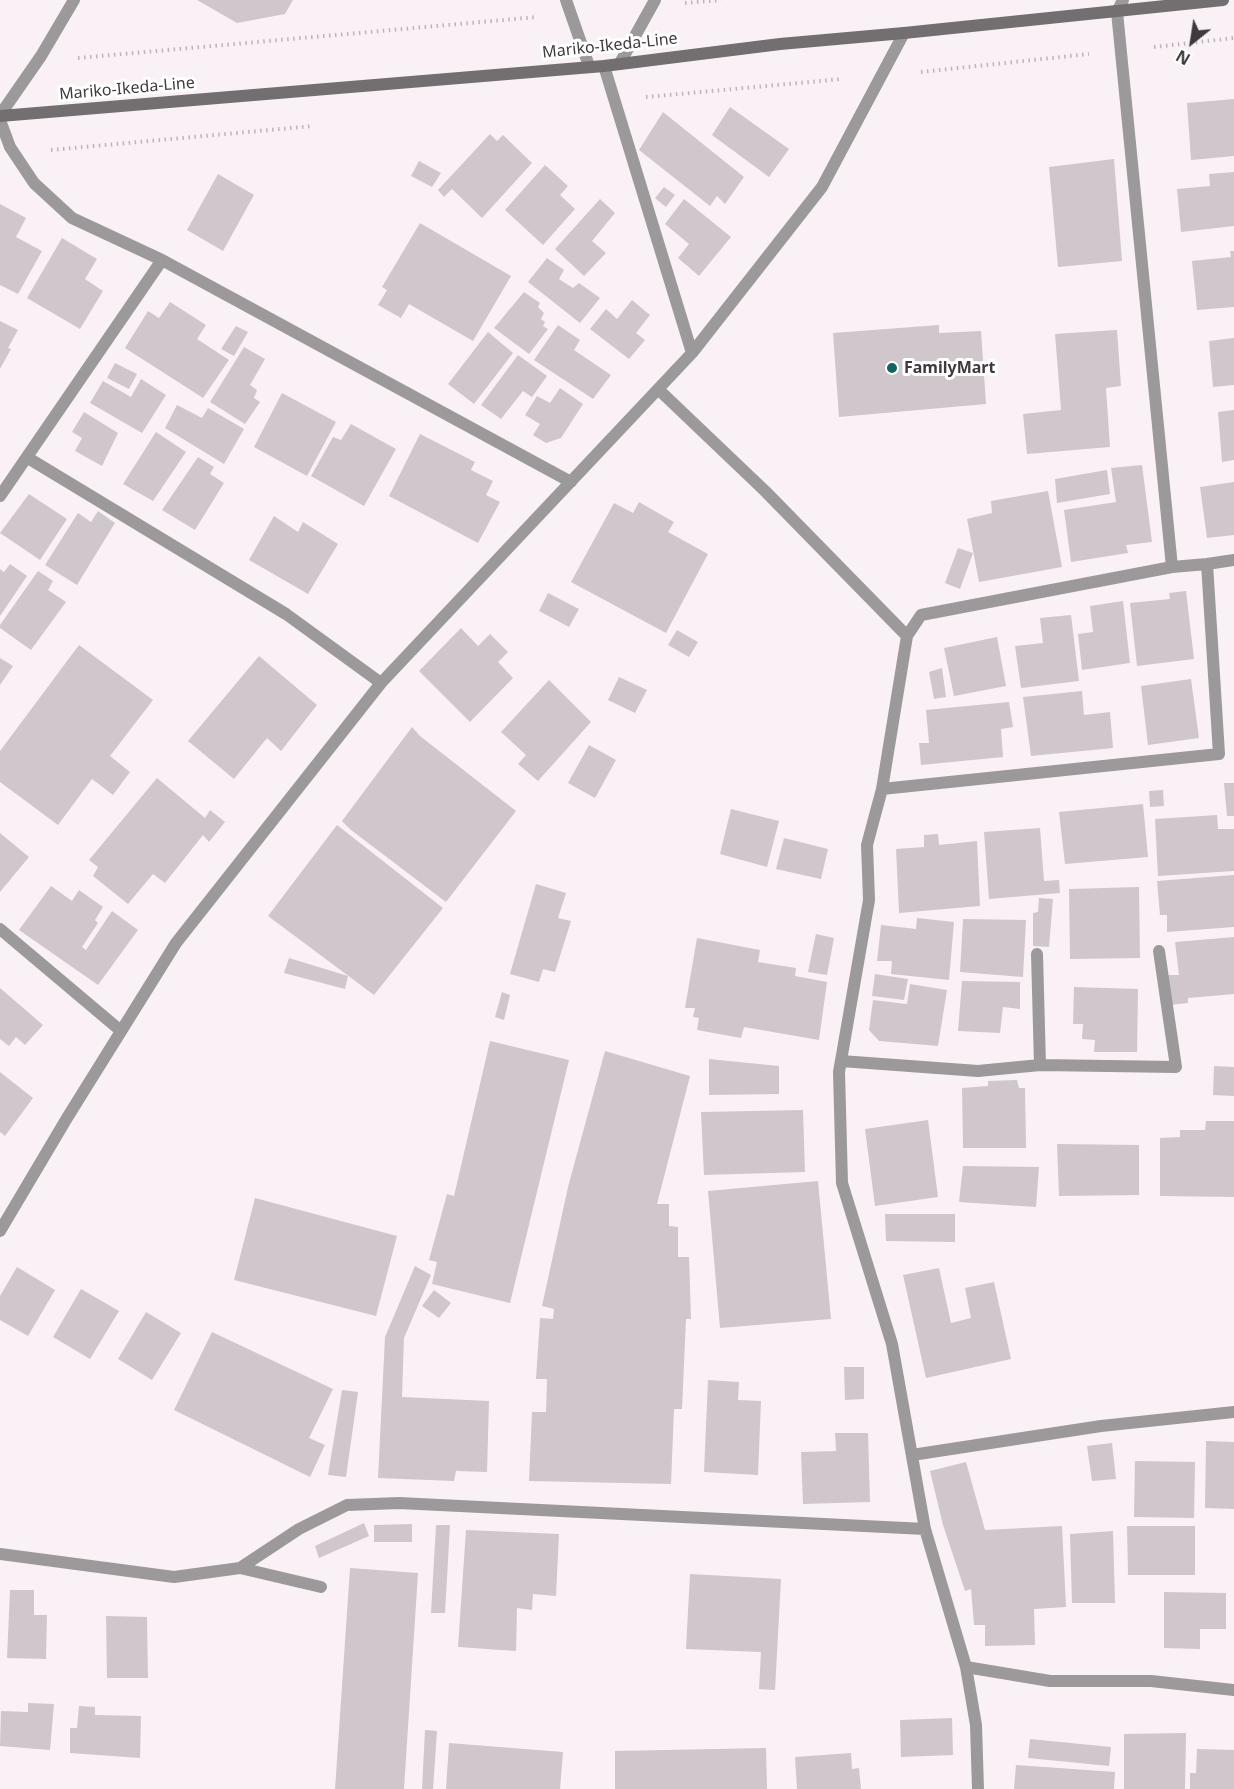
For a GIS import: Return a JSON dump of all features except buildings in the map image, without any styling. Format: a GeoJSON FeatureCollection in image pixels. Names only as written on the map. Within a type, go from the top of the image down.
{"type":"FeatureCollection","features":[{"type":"Feature","properties":{"kind":"street"},"geometry":{"type":"LineString","coordinates":[[74,0],[37,62],[0,117],[10,147],[34,183],[72,218],[162,260],[571,482]]}},
{"type":"Feature","properties":{"kind":"street"},"geometry":{"type":"LineString","coordinates":[[566,0],[589,66]]}},
{"type":"Feature","properties":{"kind":"street"},"geometry":{"type":"LineString","coordinates":[[1123,0],[1117,12],[1172,567]]}},
{"type":"Feature","properties":{"kind":"street","name":"Mariko-Ikeda-Line"},"geometry":{"type":"LineString","coordinates":[[0,117],[604,66],[780,44],[1223,0]]}},
{"type":"Feature","properties":{"kind":"street"},"geometry":{"type":"LineString","coordinates":[[620,63],[653,3]]}},
{"type":"Feature","properties":{"kind":"street"},"geometry":{"type":"LineString","coordinates":[[0,1231],[176,943],[381,683],[692,353],[822,187],[904,33]]}},
{"type":"Feature","properties":{"kind":"street"},"geometry":{"type":"LineString","coordinates":[[604,66],[692,353]]}},
{"type":"Feature","properties":{"kind":"street"},"geometry":{"type":"LineString","coordinates":[[0,496],[162,260]]}},
{"type":"Feature","properties":{"kind":"street"},"geometry":{"type":"LineString","coordinates":[[658,389],[765,491],[907,636]]}},
{"type":"Feature","properties":{"kind":"street"},"geometry":{"type":"LineString","coordinates":[[28,458],[286,614],[381,683]]}},
{"type":"Feature","properties":{"kind":"street"},"geometry":{"type":"LineString","coordinates":[[978,1789],[976,1725],[966,1667],[925,1529],[892,1344],[842,1183],[839,1072],[868,900],[867,845],[882,789],[907,636],[921,615],[1172,567],[1234,560]]}},
{"type":"Feature","properties":{"kind":"street"},"geometry":{"type":"LineString","coordinates":[[882,789],[1219,753],[1207,564]]}},
{"type":"Feature","properties":{"kind":"street"},"geometry":{"type":"LineString","coordinates":[[0,929],[121,1031]]}},
{"type":"Feature","properties":{"kind":"street"},"geometry":{"type":"LineString","coordinates":[[841,1061],[978,1071],[1040,1065],[1176,1067],[1159,951]]}},
{"type":"Feature","properties":{"kind":"street"},"geometry":{"type":"LineString","coordinates":[[1037,954],[1040,1065]]}},
{"type":"Feature","properties":{"kind":"street"},"geometry":{"type":"LineString","coordinates":[[912,1455],[1101,1426],[1234,1412]]}},
{"type":"Feature","properties":{"kind":"street"},"geometry":{"type":"LineString","coordinates":[[240,1568],[299,1529],[347,1505],[399,1503],[925,1529]]}},
{"type":"Feature","properties":{"kind":"street"},"geometry":{"type":"LineString","coordinates":[[0,1554],[174,1576],[240,1568],[321,1587]]}},
{"type":"Feature","properties":{"kind":"street"},"geometry":{"type":"LineString","coordinates":[[966,1667],[1050,1681],[1151,1681],[1234,1690]]}},
{"type":"Feature","properties":{"kind":"path"},"geometry":{"type":"LineString","coordinates":[[653,3],[721,0]]}},
{"type":"Feature","properties":{"kind":"path"},"geometry":{"type":"LineString","coordinates":[[37,62],[571,14]]}},
{"type":"Feature","properties":{"kind":"place","name":"FamilyMart"},"geometry":{"type":"Point","coordinates":[892,368]}}]}
